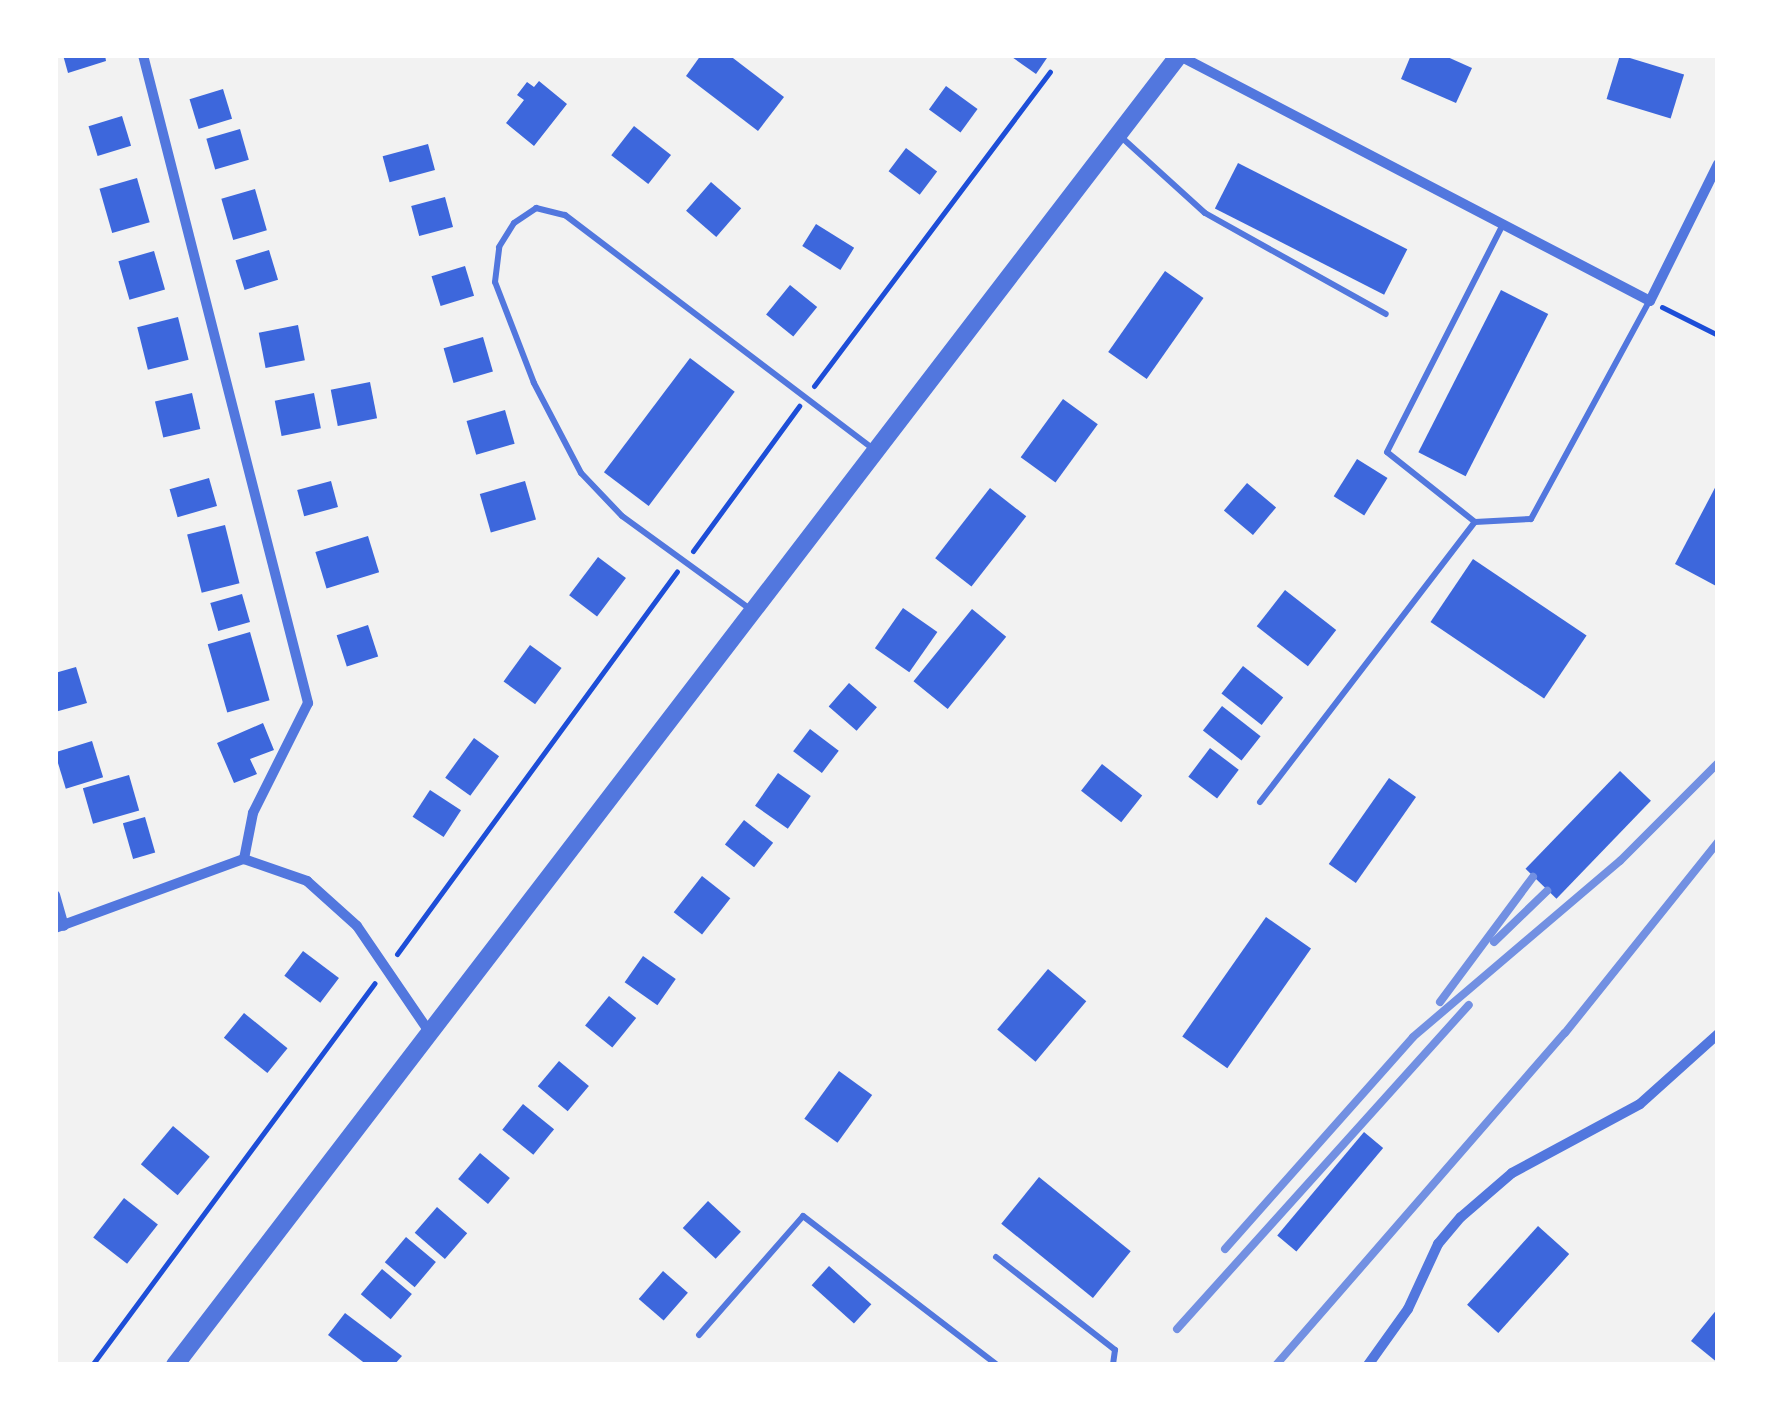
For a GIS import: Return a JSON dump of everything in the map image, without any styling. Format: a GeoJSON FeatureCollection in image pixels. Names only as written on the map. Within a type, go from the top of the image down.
{"type":"FeatureCollection","features":[{"type":"Feature","properties":{"kind":"street"},"geometry":{"type":"LineString","coordinates":[[143,55],[308,703],[253,814],[244,860]]}},
{"type":"Feature","properties":{"kind":"street"},"geometry":{"type":"LineString","coordinates":[[175,1365],[1179,55],[1650,301],[1718,164]]}},
{"type":"Feature","properties":{"kind":"street"},"geometry":{"type":"LineString","coordinates":[[55,895],[59,927],[244,860],[307,881],[357,926],[430,1034]]}},
{"type":"Feature","properties":{"kind":"street"},"geometry":{"type":"LineString","coordinates":[[1368,1365],[1461,1217],[1512,1173],[1640,1104],[1718,1034]]}},
{"type":"Feature","properties":{"kind":"lane"},"geometry":{"type":"LineString","coordinates":[[1119,134],[1206,214],[1386,314]]}},
{"type":"Feature","properties":{"kind":"lane"},"geometry":{"type":"LineString","coordinates":[[753,611],[622,516],[581,473],[534,383],[495,282],[499,247],[514,223],[536,208],[566,215],[876,450]]}},
{"type":"Feature","properties":{"kind":"lane"},"geometry":{"type":"LineString","coordinates":[[1502,226],[1387,452],[1474,522],[1531,518],[1650,301]]}},
{"type":"Feature","properties":{"kind":"lane"},"geometry":{"type":"LineString","coordinates":[[1260,802],[1474,522]]}},
{"type":"Feature","properties":{"kind":"lane"},"geometry":{"type":"LineString","coordinates":[[698,1335],[803,1216],[997,1365]]}},
{"type":"Feature","properties":{"kind":"lane"},"geometry":{"type":"LineString","coordinates":[[996,1258],[1115,1350],[1114,1365]]}},
{"type":"Feature","properties":{"kind":"path"},"geometry":{"type":"LineString","coordinates":[[92,1365],[1050,72]]}},
{"type":"Feature","properties":{"kind":"path"},"geometry":{"type":"LineString","coordinates":[[1650,301],[1718,334]]}},
{"type":"Feature","properties":{"kind":"building"},"geometry":{"type":"Polygon","coordinates":[[[63,55],[105,55],[106,61],[68,73],[63,55]]]}},
{"type":"Feature","properties":{"kind":"building"},"geometry":{"type":"Polygon","coordinates":[[[701,55],[729,55],[784,97],[758,131],[686,76],[701,55]]]}},
{"type":"Feature","properties":{"kind":"building"},"geometry":{"type":"Polygon","coordinates":[[[1009,55],[1049,55],[1036,74],[1009,55]]]}},
{"type":"Feature","properties":{"kind":"building"},"geometry":{"type":"Polygon","coordinates":[[[1411,55],[1443,55],[1472,68],[1456,103],[1401,79],[1411,55]]]}},
{"type":"Feature","properties":{"kind":"building"},"geometry":{"type":"Polygon","coordinates":[[[1620,55],[1684,75],[1671,119],[1607,99],[1620,55]]]}},
{"type":"Feature","properties":{"kind":"building"},"geometry":{"type":"Polygon","coordinates":[[[539,81],[567,104],[534,146],[506,123],[524,100],[517,95],[527,82],[534,87],[539,81]]]}},
{"type":"Feature","properties":{"kind":"building"},"geometry":{"type":"Polygon","coordinates":[[[946,86],[978,109],[961,132],[929,109],[946,86]]]}},
{"type":"Feature","properties":{"kind":"building"},"geometry":{"type":"Polygon","coordinates":[[[223,89],[232,119],[199,129],[190,99],[223,89]]]}},
{"type":"Feature","properties":{"kind":"building"},"geometry":{"type":"Polygon","coordinates":[[[122,116],[131,146],[98,156],[89,126],[122,116]]]}},
{"type":"Feature","properties":{"kind":"building"},"geometry":{"type":"Polygon","coordinates":[[[634,126],[671,155],[648,184],[611,155],[634,126]]]}},
{"type":"Feature","properties":{"kind":"building"},"geometry":{"type":"Polygon","coordinates":[[[240,129],[249,160],[215,169],[206,139],[240,129]]]}},
{"type":"Feature","properties":{"kind":"building"},"geometry":{"type":"Polygon","coordinates":[[[428,144],[435,170],[390,182],[383,156],[428,144]]]}},
{"type":"Feature","properties":{"kind":"building"},"geometry":{"type":"Polygon","coordinates":[[[906,148],[937,171],[920,195],[889,171],[906,148]]]}},
{"type":"Feature","properties":{"kind":"building"},"geometry":{"type":"Polygon","coordinates":[[[1238,163],[1407,249],[1384,295],[1215,208],[1238,163]]]}},
{"type":"Feature","properties":{"kind":"building"},"geometry":{"type":"Polygon","coordinates":[[[137,178],[150,222],[112,233],[100,189],[137,178]]]}},
{"type":"Feature","properties":{"kind":"building"},"geometry":{"type":"Polygon","coordinates":[[[711,182],[741,208],[716,237],[686,211],[711,182]]]}},
{"type":"Feature","properties":{"kind":"building"},"geometry":{"type":"Polygon","coordinates":[[[255,189],[267,230],[233,240],[221,199],[255,189]]]}},
{"type":"Feature","properties":{"kind":"building"},"geometry":{"type":"Polygon","coordinates":[[[445,197],[453,227],[419,236],[411,206],[445,197]]]}},
{"type":"Feature","properties":{"kind":"building"},"geometry":{"type":"Polygon","coordinates":[[[816,224],[854,248],[840,270],[802,246],[816,224]]]}},
{"type":"Feature","properties":{"kind":"building"},"geometry":{"type":"Polygon","coordinates":[[[269,250],[278,280],[245,290],[236,260],[269,250]]]}},
{"type":"Feature","properties":{"kind":"building"},"geometry":{"type":"Polygon","coordinates":[[[154,251],[165,289],[129,300],[118,261],[154,251]]]}},
{"type":"Feature","properties":{"kind":"building"},"geometry":{"type":"Polygon","coordinates":[[[465,266],[474,296],[441,306],[432,276],[465,266]]]}},
{"type":"Feature","properties":{"kind":"building"},"geometry":{"type":"Polygon","coordinates":[[[1165,271],[1204,298],[1147,379],[1108,352],[1165,271]]]}},
{"type":"Feature","properties":{"kind":"building"},"geometry":{"type":"Polygon","coordinates":[[[790,285],[817,307],[793,337],[766,315],[790,285]]]}},
{"type":"Feature","properties":{"kind":"building"},"geometry":{"type":"Polygon","coordinates":[[[1501,290],[1548,314],[1466,476],[1418,452],[1501,290]]]}},
{"type":"Feature","properties":{"kind":"building"},"geometry":{"type":"Polygon","coordinates":[[[178,317],[189,360],[148,370],[137,327],[178,317]]]}},
{"type":"Feature","properties":{"kind":"building"},"geometry":{"type":"Polygon","coordinates":[[[298,325],[305,360],[266,368],[259,333],[298,325]]]}},
{"type":"Feature","properties":{"kind":"building"},"geometry":{"type":"Polygon","coordinates":[[[483,337],[493,372],[454,383],[444,348],[483,337]]]}},
{"type":"Feature","properties":{"kind":"building"},"geometry":{"type":"Polygon","coordinates":[[[690,358],[735,392],[649,506],[604,472],[690,358]]]}},
{"type":"Feature","properties":{"kind":"building"},"geometry":{"type":"Polygon","coordinates":[[[370,382],[377,418],[338,426],[331,390],[370,382]]]}},
{"type":"Feature","properties":{"kind":"building"},"geometry":{"type":"Polygon","coordinates":[[[192,393],[200,429],[163,438],[155,402],[192,393]]]}},
{"type":"Feature","properties":{"kind":"building"},"geometry":{"type":"Polygon","coordinates":[[[314,393],[321,428],[282,436],[275,401],[314,393]]]}},
{"type":"Feature","properties":{"kind":"building"},"geometry":{"type":"Polygon","coordinates":[[[1063,399],[1098,424],[1055,483],[1021,457],[1063,399]]]}},
{"type":"Feature","properties":{"kind":"building"},"geometry":{"type":"Polygon","coordinates":[[[505,410],[515,444],[476,455],[467,421],[505,410]]]}},
{"type":"Feature","properties":{"kind":"building"},"geometry":{"type":"Polygon","coordinates":[[[1357,459],[1388,478],[1364,515],[1334,496],[1357,459]]]}},
{"type":"Feature","properties":{"kind":"building"},"geometry":{"type":"Polygon","coordinates":[[[209,478],[217,506],[178,517],[170,489],[209,478]]]}},
{"type":"Feature","properties":{"kind":"building"},"geometry":{"type":"Polygon","coordinates":[[[331,481],[338,507],[304,516],[297,490],[331,481]]]}},
{"type":"Feature","properties":{"kind":"building"},"geometry":{"type":"Polygon","coordinates":[[[525,481],[536,519],[491,532],[480,494],[525,481]]]}},
{"type":"Feature","properties":{"kind":"building"},"geometry":{"type":"Polygon","coordinates":[[[1718,482],[1718,587],[1675,564],[1718,482]]]}},
{"type":"Feature","properties":{"kind":"building"},"geometry":{"type":"Polygon","coordinates":[[[1247,483],[1276,507],[1253,535],[1224,511],[1247,483]]]}},
{"type":"Feature","properties":{"kind":"building"},"geometry":{"type":"Polygon","coordinates":[[[990,488],[1026,516],[971,586],[935,558],[990,488]]]}},
{"type":"Feature","properties":{"kind":"building"},"geometry":{"type":"Polygon","coordinates":[[[225,525],[240,583],[202,593],[187,534],[225,525]]]}},
{"type":"Feature","properties":{"kind":"building"},"geometry":{"type":"Polygon","coordinates":[[[368,536],[379,572],[327,588],[315,552],[368,536]]]}},
{"type":"Feature","properties":{"kind":"building"},"geometry":{"type":"Polygon","coordinates":[[[598,557],[626,578],[597,616],[569,595],[598,557]]]}},
{"type":"Feature","properties":{"kind":"building"},"geometry":{"type":"Polygon","coordinates":[[[1473,559],[1587,636],[1544,699],[1431,622],[1473,559]]]}},
{"type":"Feature","properties":{"kind":"building"},"geometry":{"type":"Polygon","coordinates":[[[1285,590],[1336,630],[1308,666],[1257,626],[1285,590]]]}},
{"type":"Feature","properties":{"kind":"building"},"geometry":{"type":"Polygon","coordinates":[[[242,594],[250,622],[218,631],[210,603],[242,594]]]}},
{"type":"Feature","properties":{"kind":"building"},"geometry":{"type":"Polygon","coordinates":[[[903,608],[937,632],[909,672],[875,648],[903,608]]]}},
{"type":"Feature","properties":{"kind":"building"},"geometry":{"type":"Polygon","coordinates":[[[972,609],[1006,637],[948,709],[913,681],[972,609]]]}},
{"type":"Feature","properties":{"kind":"building"},"geometry":{"type":"Polygon","coordinates":[[[368,625],[378,656],[347,667],[337,635],[368,625]]]}},
{"type":"Feature","properties":{"kind":"building"},"geometry":{"type":"Polygon","coordinates":[[[250,632],[270,700],[227,712],[208,644],[250,632]]]}},
{"type":"Feature","properties":{"kind":"building"},"geometry":{"type":"Polygon","coordinates":[[[530,645],[562,668],[535,704],[504,681],[530,645]]]}},
{"type":"Feature","properties":{"kind":"building"},"geometry":{"type":"Polygon","coordinates":[[[1243,666],[1283,697],[1262,725],[1221,694],[1243,666]]]}},
{"type":"Feature","properties":{"kind":"building"},"geometry":{"type":"Polygon","coordinates":[[[76,667],[87,703],[55,712],[55,673],[76,667]]]}},
{"type":"Feature","properties":{"kind":"building"},"geometry":{"type":"Polygon","coordinates":[[[849,683],[877,707],[857,731],[829,706],[849,683]]]}},
{"type":"Feature","properties":{"kind":"building"},"geometry":{"type":"Polygon","coordinates":[[[1222,706],[1261,736],[1242,761],[1203,730],[1222,706]]]}},
{"type":"Feature","properties":{"kind":"building"},"geometry":{"type":"Polygon","coordinates":[[[263,723],[274,750],[250,759],[257,774],[234,783],[217,743],[263,723]]]}},
{"type":"Feature","properties":{"kind":"building"},"geometry":{"type":"Polygon","coordinates":[[[810,729],[839,751],[822,773],[793,751],[810,729]]]}},
{"type":"Feature","properties":{"kind":"building"},"geometry":{"type":"Polygon","coordinates":[[[474,738],[499,756],[470,796],[445,778],[474,738]]]}},
{"type":"Feature","properties":{"kind":"building"},"geometry":{"type":"Polygon","coordinates":[[[92,741],[103,777],[66,789],[55,752],[92,741]]]}},
{"type":"Feature","properties":{"kind":"building"},"geometry":{"type":"Polygon","coordinates":[[[1210,748],[1239,770],[1217,798],[1188,777],[1210,748]]]}},
{"type":"Feature","properties":{"kind":"building"},"geometry":{"type":"Polygon","coordinates":[[[1102,764],[1142,795],[1121,822],[1081,791],[1102,764]]]}},
{"type":"Feature","properties":{"kind":"building"},"geometry":{"type":"Polygon","coordinates":[[[1620,771],[1651,801],[1556,899],[1526,869],[1620,771]]]}},
{"type":"Feature","properties":{"kind":"building"},"geometry":{"type":"Polygon","coordinates":[[[778,773],[811,796],[788,829],[755,806],[778,773]]]}},
{"type":"Feature","properties":{"kind":"building"},"geometry":{"type":"Polygon","coordinates":[[[129,775],[139,811],[93,824],[83,788],[129,775]]]}},
{"type":"Feature","properties":{"kind":"building"},"geometry":{"type":"Polygon","coordinates":[[[1389,778],[1416,797],[1356,883],[1329,864],[1389,778]]]}},
{"type":"Feature","properties":{"kind":"building"},"geometry":{"type":"Polygon","coordinates":[[[430,790],[461,810],[444,837],[413,817],[430,790]]]}},
{"type":"Feature","properties":{"kind":"building"},"geometry":{"type":"Polygon","coordinates":[[[145,817],[155,853],[133,859],[123,823],[145,817]]]}},
{"type":"Feature","properties":{"kind":"building"},"geometry":{"type":"Polygon","coordinates":[[[744,820],[773,843],[754,867],[725,844],[744,820]]]}},
{"type":"Feature","properties":{"kind":"building"},"geometry":{"type":"Polygon","coordinates":[[[702,876],[730,898],[702,934],[674,912],[702,876]]]}},
{"type":"Feature","properties":{"kind":"building"},"geometry":{"type":"Polygon","coordinates":[[[1266,917],[1311,949],[1227,1068],[1182,1037],[1266,917]]]}},
{"type":"Feature","properties":{"kind":"building"},"geometry":{"type":"Polygon","coordinates":[[[303,951],[339,978],[320,1003],[284,976],[303,951]]]}},
{"type":"Feature","properties":{"kind":"building"},"geometry":{"type":"Polygon","coordinates":[[[643,956],[676,979],[657,1005],[625,982],[643,956]]]}},
{"type":"Feature","properties":{"kind":"building"},"geometry":{"type":"Polygon","coordinates":[[[1048,969],[1086,1001],[1036,1062],[997,1030],[1048,969]]]}},
{"type":"Feature","properties":{"kind":"building"},"geometry":{"type":"Polygon","coordinates":[[[609,996],[636,1018],[612,1048],[585,1026],[609,996]]]}},
{"type":"Feature","properties":{"kind":"building"},"geometry":{"type":"Polygon","coordinates":[[[244,1013],[288,1048],[267,1073],[224,1038],[244,1013]]]}},
{"type":"Feature","properties":{"kind":"building"},"geometry":{"type":"Polygon","coordinates":[[[559,1061],[589,1086],[568,1111],[538,1086],[559,1061]]]}},
{"type":"Feature","properties":{"kind":"building"},"geometry":{"type":"Polygon","coordinates":[[[839,1071],[872,1095],[837,1143],[804,1119],[839,1071]]]}},
{"type":"Feature","properties":{"kind":"building"},"geometry":{"type":"Polygon","coordinates":[[[523,1104],[554,1129],[533,1155],[502,1130],[523,1104]]]}},
{"type":"Feature","properties":{"kind":"building"},"geometry":{"type":"Polygon","coordinates":[[[173,1126],[210,1157],[178,1195],[141,1164],[173,1126]]]}},
{"type":"Feature","properties":{"kind":"building"},"geometry":{"type":"Polygon","coordinates":[[[1364,1132],[1383,1148],[1296,1251],[1277,1235],[1364,1132]]]}},
{"type":"Feature","properties":{"kind":"building"},"geometry":{"type":"Polygon","coordinates":[[[480,1153],[510,1178],[488,1204],[458,1179],[480,1153]]]}},
{"type":"Feature","properties":{"kind":"building"},"geometry":{"type":"Polygon","coordinates":[[[1039,1177],[1131,1251],[1093,1298],[1001,1224],[1039,1177]]]}},
{"type":"Feature","properties":{"kind":"building"},"geometry":{"type":"Polygon","coordinates":[[[124,1198],[158,1224],[127,1264],[93,1237],[124,1198]]]}},
{"type":"Feature","properties":{"kind":"building"},"geometry":{"type":"Polygon","coordinates":[[[708,1201],[741,1232],[716,1259],[683,1228],[708,1201]]]}},
{"type":"Feature","properties":{"kind":"building"},"geometry":{"type":"Polygon","coordinates":[[[437,1207],[467,1233],[445,1259],[415,1233],[437,1207]]]}},
{"type":"Feature","properties":{"kind":"building"},"geometry":{"type":"Polygon","coordinates":[[[1538,1226],[1569,1254],[1498,1333],[1467,1305],[1538,1226]]]}},
{"type":"Feature","properties":{"kind":"building"},"geometry":{"type":"Polygon","coordinates":[[[406,1237],[436,1262],[415,1287],[385,1262],[406,1237]]]}},
{"type":"Feature","properties":{"kind":"building"},"geometry":{"type":"Polygon","coordinates":[[[829,1266],[871,1304],[854,1323],[812,1285],[829,1266]]]}},
{"type":"Feature","properties":{"kind":"building"},"geometry":{"type":"Polygon","coordinates":[[[382,1269],[412,1294],[391,1319],[361,1294],[382,1269]]]}},
{"type":"Feature","properties":{"kind":"building"},"geometry":{"type":"Polygon","coordinates":[[[663,1271],[688,1293],[664,1321],[639,1299],[663,1271]]]}},
{"type":"Feature","properties":{"kind":"building"},"geometry":{"type":"Polygon","coordinates":[[[1718,1308],[1718,1363],[1691,1341],[1718,1308]]]}},
{"type":"Feature","properties":{"kind":"building"},"geometry":{"type":"Polygon","coordinates":[[[345,1313],[402,1356],[394,1365],[367,1365],[328,1335],[345,1313]]]}},
{"type":"Feature","properties":{"kind":"railway"},"geometry":{"type":"LineString","coordinates":[[1225,1249],[1413,1037],[1620,861],[1718,763]]}},
{"type":"Feature","properties":{"kind":"railway"},"geometry":{"type":"LineString","coordinates":[[1276,1365],[1565,1033],[1718,842]]}},
{"type":"Feature","properties":{"kind":"railway"},"geometry":{"type":"LineString","coordinates":[[1440,1002],[1533,877]]}},
{"type":"Feature","properties":{"kind":"railway"},"geometry":{"type":"LineString","coordinates":[[1494,942],[1547,891]]}},
{"type":"Feature","properties":{"kind":"railway"},"geometry":{"type":"LineString","coordinates":[[1177,1329],[1469,1005]]}}]}
